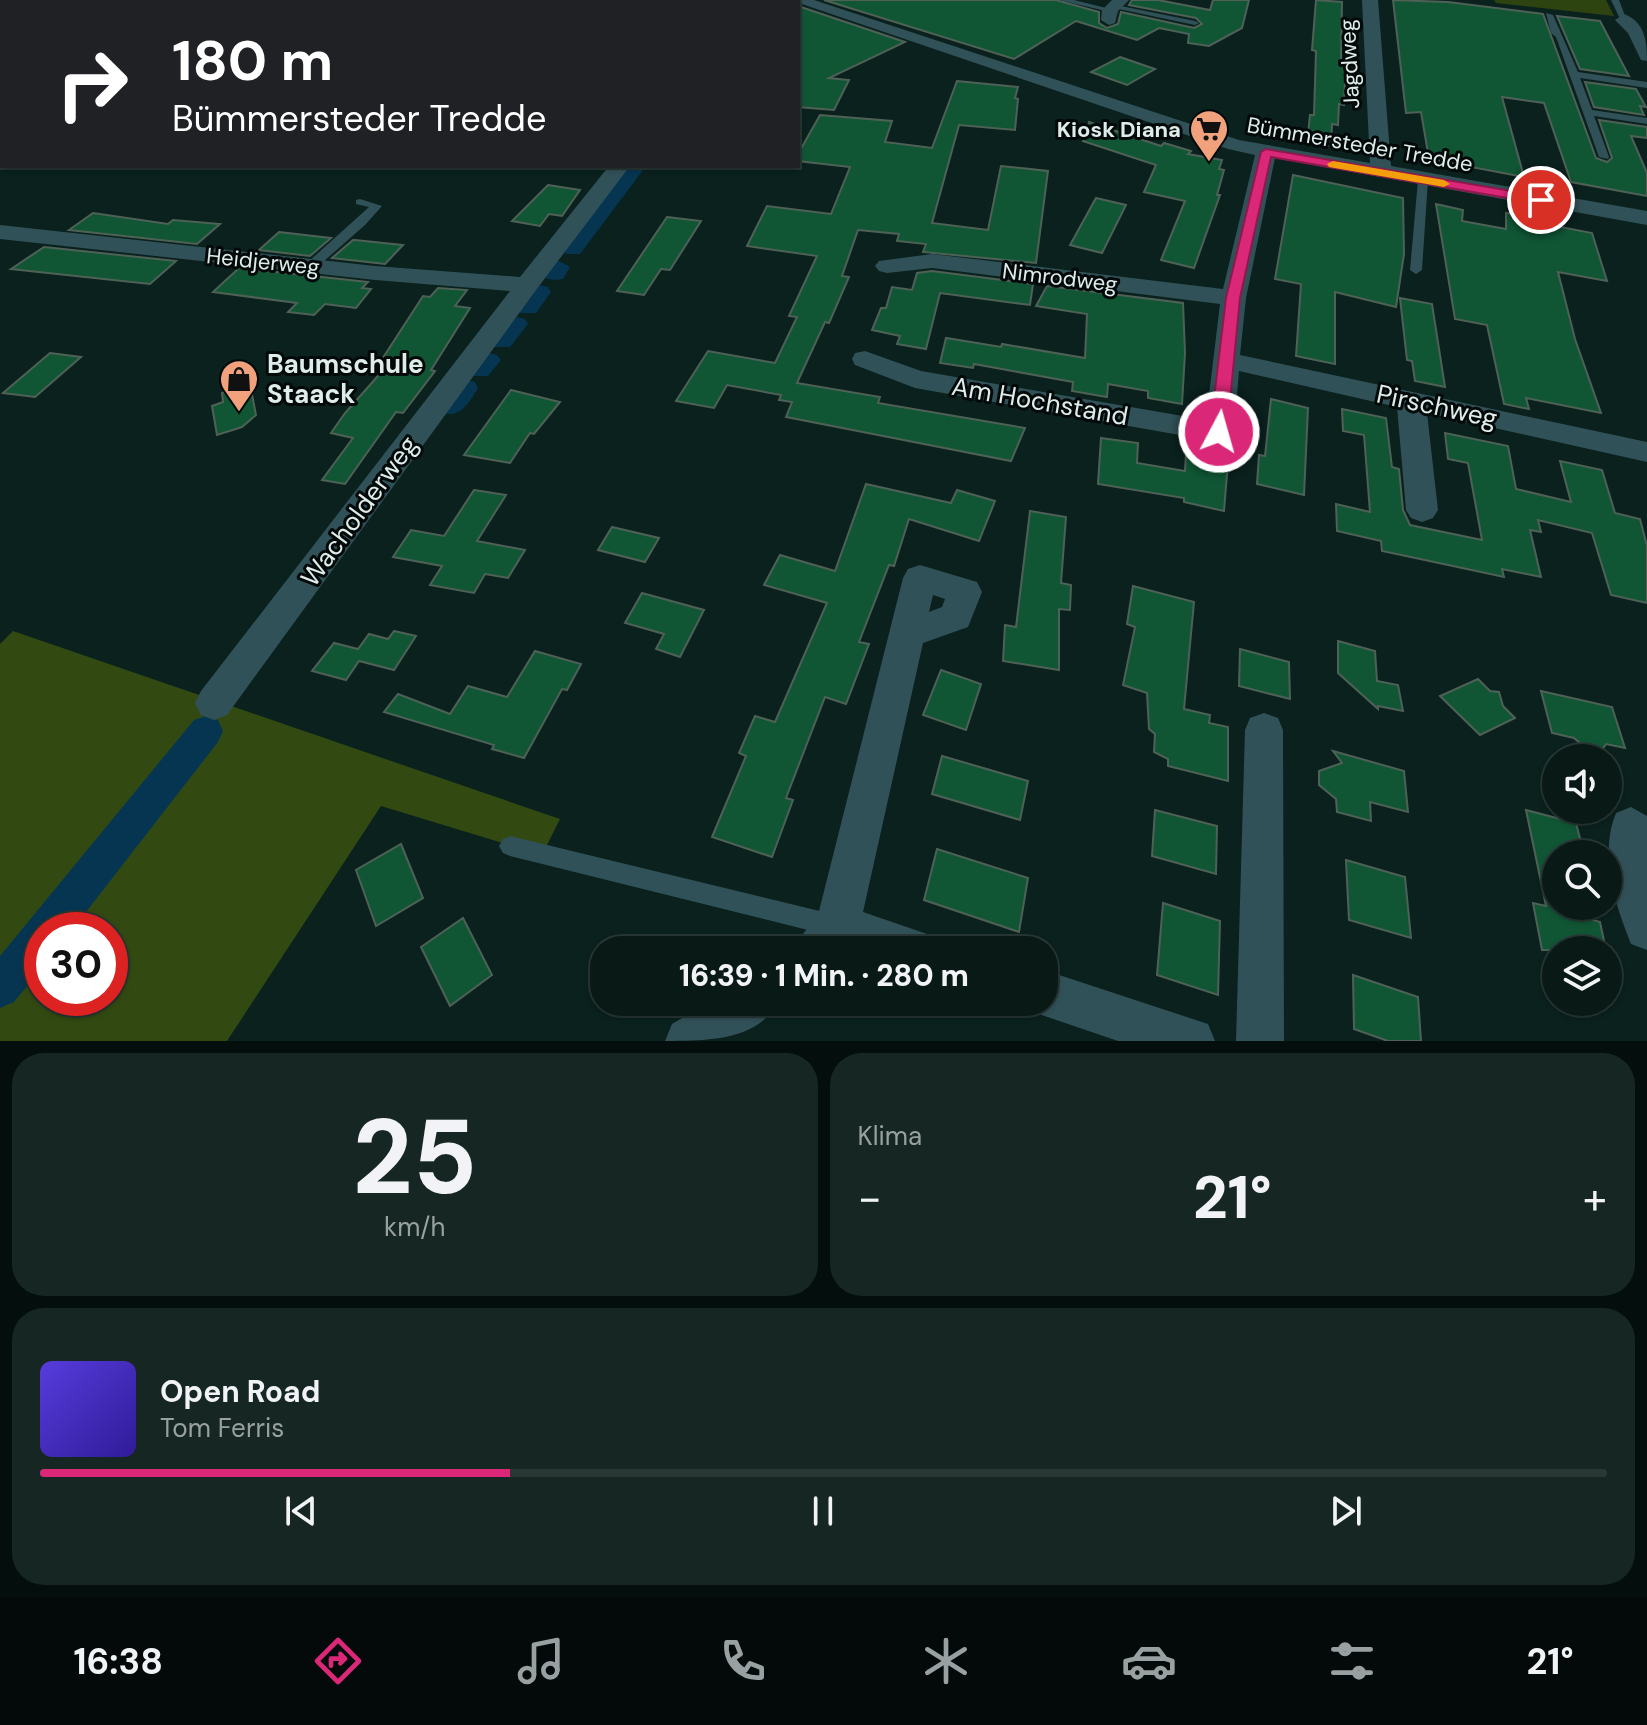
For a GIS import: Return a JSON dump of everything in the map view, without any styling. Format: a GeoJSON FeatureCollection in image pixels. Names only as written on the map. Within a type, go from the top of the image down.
{"type":"FeatureCollection","features":[{"type":"Feature","properties":{"kind":"street","name":"Jagdweg"},"geometry":{"type":"LineString","coordinates":[[1370,0],[1381,173]]}},
{"type":"Feature","properties":{"kind":"street","name":"Bümmersteder Tredde"},"geometry":{"type":"LineString","coordinates":[[808,1],[1207,138],[1381,173],[1647,218]]}},
{"type":"Feature","properties":{"kind":"street"},"geometry":{"type":"LineString","coordinates":[[1638,24],[1647,56]]}},
{"type":"Feature","properties":{"kind":"street"},"geometry":{"type":"LineString","coordinates":[[1226,360],[1233,298],[1266,152]]}},
{"type":"Feature","properties":{"kind":"street","name":"Wacholderweg"},"geometry":{"type":"LineString","coordinates":[[214,703],[618,168]]}},
{"type":"Feature","properties":{"kind":"street","name":"Heidjerweg"},"geometry":{"type":"LineString","coordinates":[[0,232],[311,266],[527,285]]}},
{"type":"Feature","properties":{"kind":"street","name":"Nimrodweg"},"geometry":{"type":"LineString","coordinates":[[887,266],[932,261],[1233,298]]}},
{"type":"Feature","properties":{"kind":"street","name":"Am Hochstand"},"geometry":{"type":"LineString","coordinates":[[865,359],[915,379],[1219,432],[1226,360]]}},
{"type":"Feature","properties":{"kind":"street","name":"Pirschweg"},"geometry":{"type":"LineString","coordinates":[[1226,360],[1647,452]]}},
{"type":"Feature","properties":{"kind":"street"},"geometry":{"type":"LineString","coordinates":[[1411,401],[1422,510]]}},
{"type":"Feature","properties":{"kind":"street"},"geometry":{"type":"LineString","coordinates":[[829,936],[907,634]]}},
{"type":"Feature","properties":{"kind":"street"},"geometry":{"type":"LineString","coordinates":[[1260,1041],[1264,730]]}},
{"type":"Feature","properties":{"kind":"street"},"geometry":{"type":"LineString","coordinates":[[1631,827],[1630,864],[1647,928]]}},
{"type":"Feature","properties":{"kind":"street"},"geometry":{"type":"LineString","coordinates":[[1058,998],[1191,1041]]}},
{"type":"Feature","properties":{"kind":"street"},"geometry":{"type":"LineString","coordinates":[[689,1041],[731,1016]]}},
{"type":"Feature","properties":{"kind":"lane"},"geometry":{"type":"LineString","coordinates":[[1063,0],[1195,24]]}},
{"type":"Feature","properties":{"kind":"lane"},"geometry":{"type":"LineString","coordinates":[[1615,0],[1638,24]]}},
{"type":"Feature","properties":{"kind":"lane"},"geometry":{"type":"LineString","coordinates":[[1549,15],[1555,33],[1560,36],[1604,157]]}},
{"type":"Feature","properties":{"kind":"lane"},"geometry":{"type":"LineString","coordinates":[[1573,74],[1647,85]]}},
{"type":"Feature","properties":{"kind":"lane"},"geometry":{"type":"LineString","coordinates":[[1587,112],[1647,121]]}},
{"type":"Feature","properties":{"kind":"lane"},"geometry":{"type":"LineString","coordinates":[[1416,270],[1423,180]]}},
{"type":"Feature","properties":{"kind":"lane"},"geometry":{"type":"LineString","coordinates":[[311,266],[376,206],[360,202]]}},
{"type":"Feature","properties":{"kind":"lane"},"geometry":{"type":"LineString","coordinates":[[510,846],[821,936]]}},
{"type":"Feature","properties":{"kind":"green space"},"geometry":{"type":"Polygon","coordinates":[[[1494,0],[1606,0],[1614,16],[1496,3],[1494,0]]]}},
{"type":"Feature","properties":{"kind":"green space"},"geometry":{"type":"Polygon","coordinates":[[[13,631],[560,819],[542,855],[381,806],[227,1041],[0,1041],[0,644],[13,631]]]}},
{"type":"Feature","properties":{"kind":"building"},"geometry":{"type":"Polygon","coordinates":[[[824,0],[1056,0],[1099,12],[1099,23],[1107,28],[1118,24],[1121,12],[1194,28],[1202,24],[1196,18],[1129,5],[1132,0],[1158,0],[1210,10],[1213,0],[1249,0],[1242,28],[1209,46],[1188,43],[1189,34],[1159,28],[1137,40],[1076,21],[1014,59],[824,0]]]}},
{"type":"Feature","properties":{"kind":"building"},"geometry":{"type":"Polygon","coordinates":[[[1316,0],[1342,2],[1341,60],[1346,61],[1344,105],[1339,104],[1338,125],[1332,124],[1331,146],[1307,143],[1310,115],[1314,115],[1316,51],[1312,50],[1316,0]]]}},
{"type":"Feature","properties":{"kind":"building"},"geometry":{"type":"Polygon","coordinates":[[[1393,0],[1448,2],[1543,14],[1596,158],[1607,162],[1612,158],[1599,120],[1647,127],[1647,138],[1631,136],[1647,173],[1647,196],[1571,182],[1544,103],[1502,97],[1524,177],[1429,159],[1421,112],[1406,113],[1393,0]]]}},
{"type":"Feature","properties":{"kind":"building"},"geometry":{"type":"Polygon","coordinates":[[[800,7],[905,42],[829,78],[849,80],[834,110],[800,107],[800,7]]]}},
{"type":"Feature","properties":{"kind":"building"},"geometry":{"type":"Polygon","coordinates":[[[1557,16],[1600,21],[1629,76],[1580,69],[1557,16]]]}},
{"type":"Feature","properties":{"kind":"building"},"geometry":{"type":"Polygon","coordinates":[[[1120,57],[1155,69],[1127,85],[1091,72],[1120,57]]]}},
{"type":"Feature","properties":{"kind":"building"},"geometry":{"type":"Polygon","coordinates":[[[957,81],[1018,87],[1015,130],[959,125],[932,223],[988,230],[1001,166],[1048,171],[1036,263],[923,252],[926,244],[897,241],[899,234],[858,230],[842,276],[849,277],[797,383],[880,397],[878,403],[1025,428],[1011,461],[786,417],[792,402],[779,400],[781,395],[727,385],[714,408],[676,401],[708,351],[775,363],[797,317],[789,316],[817,256],[747,246],[767,206],[831,214],[850,167],[800,161],[800,150],[820,115],[892,121],[885,142],[932,148],[957,81]]]}},
{"type":"Feature","properties":{"kind":"building"},"geometry":{"type":"Polygon","coordinates":[[[1585,82],[1636,89],[1646,107],[1640,106],[1644,115],[1594,107],[1585,82]]]}},
{"type":"Feature","properties":{"kind":"building"},"geometry":{"type":"Polygon","coordinates":[[[1089,122],[1161,146],[1164,143],[1191,151],[1188,154],[1222,160],[1219,169],[1224,170],[1217,195],[1220,195],[1194,268],[1161,260],[1185,201],[1144,192],[1156,165],[1083,141],[1089,122]]]}},
{"type":"Feature","properties":{"kind":"building"},"geometry":{"type":"Polygon","coordinates":[[[1293,175],[1403,198],[1404,254],[1396,307],[1335,292],[1335,364],[1296,356],[1301,284],[1275,279],[1293,175]]]}},
{"type":"Feature","properties":{"kind":"building"},"geometry":{"type":"Polygon","coordinates":[[[548,185],[580,190],[562,216],[549,214],[540,226],[512,221],[548,185]]]}},
{"type":"Feature","properties":{"kind":"building"},"geometry":{"type":"Polygon","coordinates":[[[1096,198],[1126,205],[1102,253],[1070,245],[1096,198]]]}},
{"type":"Feature","properties":{"kind":"building"},"geometry":{"type":"Polygon","coordinates":[[[1436,204],[1463,210],[1462,221],[1506,229],[1506,213],[1592,233],[1607,281],[1558,272],[1575,339],[1601,413],[1526,398],[1529,409],[1504,404],[1487,325],[1455,319],[1436,204]]]}},
{"type":"Feature","properties":{"kind":"building"},"geometry":{"type":"Polygon","coordinates":[[[93,213],[168,224],[173,220],[220,224],[197,244],[69,230],[93,213]]]}},
{"type":"Feature","properties":{"kind":"building"},"geometry":{"type":"Polygon","coordinates":[[[667,217],[701,221],[670,270],[661,269],[644,295],[617,291],[667,217]]]}},
{"type":"Feature","properties":{"kind":"building"},"geometry":{"type":"Polygon","coordinates":[[[279,232],[331,238],[310,256],[259,250],[279,232]]]}},
{"type":"Feature","properties":{"kind":"building"},"geometry":{"type":"Polygon","coordinates":[[[353,240],[403,245],[385,264],[332,258],[353,240]]]}},
{"type":"Feature","properties":{"kind":"building"},"geometry":{"type":"Polygon","coordinates":[[[44,247],[176,261],[150,284],[11,269],[44,247]]]}},
{"type":"Feature","properties":{"kind":"building"},"geometry":{"type":"Polygon","coordinates":[[[239,268],[368,282],[362,288],[371,289],[356,308],[325,304],[314,315],[288,312],[297,303],[213,292],[239,268]]]}},
{"type":"Feature","properties":{"kind":"building"},"geometry":{"type":"Polygon","coordinates":[[[932,271],[1033,284],[1030,305],[940,293],[926,349],[897,344],[900,336],[872,330],[881,308],[886,308],[892,287],[912,290],[917,273],[932,271]]]}},
{"type":"Feature","properties":{"kind":"building"},"geometry":{"type":"Polygon","coordinates":[[[1047,286],[1183,303],[1185,353],[1182,404],[1148,398],[1148,391],[1108,384],[1107,397],[1072,391],[1073,382],[974,364],[973,368],[940,363],[946,338],[1085,358],[1087,314],[1036,306],[1047,286]]]}},
{"type":"Feature","properties":{"kind":"building"},"geometry":{"type":"Polygon","coordinates":[[[438,288],[467,290],[455,306],[470,308],[431,370],[435,371],[403,413],[396,412],[345,484],[322,480],[353,438],[331,433],[385,368],[377,367],[423,296],[430,297],[438,288]]]}},
{"type":"Feature","properties":{"kind":"building"},"geometry":{"type":"Polygon","coordinates":[[[1400,298],[1432,304],[1445,387],[1415,381],[1412,361],[1407,360],[1400,298]]]}},
{"type":"Feature","properties":{"kind":"building"},"geometry":{"type":"Polygon","coordinates":[[[50,353],[81,357],[35,397],[3,393],[50,353]]]}},
{"type":"Feature","properties":{"kind":"building"},"geometry":{"type":"Polygon","coordinates":[[[250,384],[256,415],[242,427],[217,435],[212,406],[223,402],[222,393],[250,384]]]}},
{"type":"Feature","properties":{"kind":"building"},"geometry":{"type":"Polygon","coordinates":[[[511,390],[560,402],[534,434],[530,433],[510,463],[464,455],[511,390]]]}},
{"type":"Feature","properties":{"kind":"building"},"geometry":{"type":"Polygon","coordinates":[[[1271,399],[1308,408],[1304,495],[1257,484],[1259,455],[1265,456],[1271,399]]]}},
{"type":"Feature","properties":{"kind":"building"},"geometry":{"type":"Polygon","coordinates":[[[1342,409],[1386,418],[1392,467],[1399,469],[1403,510],[1410,525],[1482,540],[1468,463],[1448,459],[1445,433],[1508,446],[1516,489],[1571,502],[1560,461],[1602,470],[1615,513],[1640,519],[1647,546],[1647,603],[1611,595],[1592,533],[1538,520],[1541,532],[1530,530],[1541,577],[1502,569],[1504,577],[1382,551],[1381,541],[1337,531],[1336,504],[1370,512],[1364,435],[1343,431],[1342,409]]]}},
{"type":"Feature","properties":{"kind":"building"},"geometry":{"type":"Polygon","coordinates":[[[1101,438],[1138,443],[1137,463],[1185,471],[1186,454],[1228,462],[1224,511],[1184,502],[1184,498],[1098,484],[1101,438]]]}},
{"type":"Feature","properties":{"kind":"building"},"geometry":{"type":"Polygon","coordinates":[[[866,484],[951,503],[957,490],[995,501],[979,541],[909,519],[894,566],[889,565],[859,642],[869,644],[846,704],[825,697],[786,798],[793,800],[772,857],[712,837],[746,756],[739,753],[755,716],[775,722],[827,603],[764,585],[780,555],[835,571],[866,484]]]}},
{"type":"Feature","properties":{"kind":"building"},"geometry":{"type":"Polygon","coordinates":[[[474,490],[506,495],[477,541],[525,550],[508,578],[485,574],[474,593],[430,585],[442,566],[393,557],[411,530],[444,536],[474,490]]]}},
{"type":"Feature","properties":{"kind":"building"},"geometry":{"type":"Polygon","coordinates":[[[1030,511],[1066,517],[1061,583],[1071,585],[1070,610],[1059,609],[1059,670],[1003,661],[1005,625],[1016,627],[1030,511]]]}},
{"type":"Feature","properties":{"kind":"building"},"geometry":{"type":"Polygon","coordinates":[[[612,527],[659,538],[645,562],[598,550],[612,527]]]}},
{"type":"Feature","properties":{"kind":"building"},"geometry":{"type":"Polygon","coordinates":[[[1133,586],[1194,602],[1184,709],[1210,715],[1209,723],[1228,727],[1228,781],[1168,766],[1168,759],[1154,752],[1155,734],[1149,729],[1147,693],[1123,685],[1135,627],[1127,624],[1133,586]]]}},
{"type":"Feature","properties":{"kind":"building"},"geometry":{"type":"Polygon","coordinates":[[[642,593],[704,610],[680,657],[656,649],[664,634],[625,623],[642,593]]]}},
{"type":"Feature","properties":{"kind":"building"},"geometry":{"type":"Polygon","coordinates":[[[394,631],[416,636],[394,670],[359,661],[346,680],[312,671],[334,643],[358,649],[369,634],[388,639],[394,631]]]}},
{"type":"Feature","properties":{"kind":"building"},"geometry":{"type":"Polygon","coordinates":[[[1338,641],[1375,651],[1377,681],[1398,685],[1403,711],[1378,706],[1378,709],[1338,673],[1338,641]]]}},
{"type":"Feature","properties":{"kind":"building"},"geometry":{"type":"Polygon","coordinates":[[[1240,649],[1289,662],[1290,699],[1239,686],[1240,649]]]}},
{"type":"Feature","properties":{"kind":"building"},"geometry":{"type":"Polygon","coordinates":[[[535,651],[581,664],[567,690],[562,689],[524,758],[492,749],[494,745],[384,712],[398,694],[450,714],[468,686],[507,697],[535,651]]]}},
{"type":"Feature","properties":{"kind":"building"},"geometry":{"type":"Polygon","coordinates":[[[941,670],[981,684],[966,730],[923,715],[941,670]]]}},
{"type":"Feature","properties":{"kind":"building"},"geometry":{"type":"Polygon","coordinates":[[[1478,679],[1490,691],[1499,692],[1503,706],[1515,718],[1480,735],[1440,696],[1478,679]]]}},
{"type":"Feature","properties":{"kind":"building"},"geometry":{"type":"Polygon","coordinates":[[[1541,691],[1612,707],[1625,748],[1622,744],[1581,744],[1574,738],[1552,733],[1541,691]]]}},
{"type":"Feature","properties":{"kind":"building"},"geometry":{"type":"Polygon","coordinates":[[[1333,751],[1404,771],[1408,812],[1370,802],[1371,821],[1337,812],[1336,799],[1319,785],[1319,771],[1342,763],[1333,751]]]}},
{"type":"Feature","properties":{"kind":"building"},"geometry":{"type":"Polygon","coordinates":[[[942,756],[1028,781],[1020,820],[932,794],[942,756]]]}},
{"type":"Feature","properties":{"kind":"building"},"geometry":{"type":"Polygon","coordinates":[[[1155,810],[1217,826],[1216,874],[1152,856],[1155,810]]]}},
{"type":"Feature","properties":{"kind":"building"},"geometry":{"type":"Polygon","coordinates":[[[1526,810],[1542,814],[1542,824],[1576,824],[1580,840],[1542,840],[1542,887],[1526,810]]]}},
{"type":"Feature","properties":{"kind":"building"},"geometry":{"type":"Polygon","coordinates":[[[401,844],[423,898],[376,926],[356,870],[401,844]]]}},
{"type":"Feature","properties":{"kind":"building"},"geometry":{"type":"Polygon","coordinates":[[[937,849],[1028,878],[1019,932],[924,900],[937,849]]]}},
{"type":"Feature","properties":{"kind":"building"},"geometry":{"type":"Polygon","coordinates":[[[1346,860],[1405,877],[1411,938],[1349,920],[1346,860]]]}},
{"type":"Feature","properties":{"kind":"building"},"geometry":{"type":"Polygon","coordinates":[[[1163,903],[1220,921],[1218,995],[1157,975],[1163,903]]]}},
{"type":"Feature","properties":{"kind":"building"},"geometry":{"type":"Polygon","coordinates":[[[1533,903],[1542,905],[1542,920],[1593,920],[1600,922],[1603,936],[1542,936],[1542,950],[1533,903]]]}},
{"type":"Feature","properties":{"kind":"building"},"geometry":{"type":"Polygon","coordinates":[[[463,918],[492,975],[450,1006],[421,947],[463,918]]]}},
{"type":"Feature","properties":{"kind":"building"},"geometry":{"type":"Polygon","coordinates":[[[1353,975],[1418,997],[1421,1041],[1388,1041],[1354,1029],[1353,975]]]}},
{"type":"Feature","properties":{"kind":"waterway"},"geometry":{"type":"LineString","coordinates":[[573,250],[635,168]]}},
{"type":"Feature","properties":{"kind":"waterway"},"geometry":{"type":"LineString","coordinates":[[555,274],[559,267]]}},
{"type":"Feature","properties":{"kind":"waterway"},"geometry":{"type":"LineString","coordinates":[[528,308],[540,292]]}},
{"type":"Feature","properties":{"kind":"waterway"},"geometry":{"type":"LineString","coordinates":[[502,342],[517,324]]}},
{"type":"Feature","properties":{"kind":"waterway"},"geometry":{"type":"LineString","coordinates":[[480,371],[489,360]]}},
{"type":"Feature","properties":{"kind":"waterway"},"geometry":{"type":"LineString","coordinates":[[452,407],[466,388]]}},
{"type":"Feature","properties":{"kind":"waterway"},"geometry":{"type":"LineString","coordinates":[[61,912],[206,731]]}},
{"type":"Feature","properties":{"kind":"waterway"},"geometry":{"type":"LineString","coordinates":[[0,988],[24,958]]}},
{"type":"Feature","properties":{"kind":"slow traffic"},"geometry":{"type":"LineString","coordinates":[[1333,164],[1444,184]]}},
{"type":"Feature","properties":{"kind":"place","name":"Kiosk Diana"},"geometry":{"type":"Point","coordinates":[1209,163]}},
{"type":"Feature","properties":{"kind":"place","name":"Baumschule Staack"},"geometry":{"type":"Point","coordinates":[239,413]}},
{"type":"Feature","properties":{"kind":"route"},"geometry":{"type":"LineString","coordinates":[[1219,432],[1233,298],[1266,152],[1541,200]]}}]}
